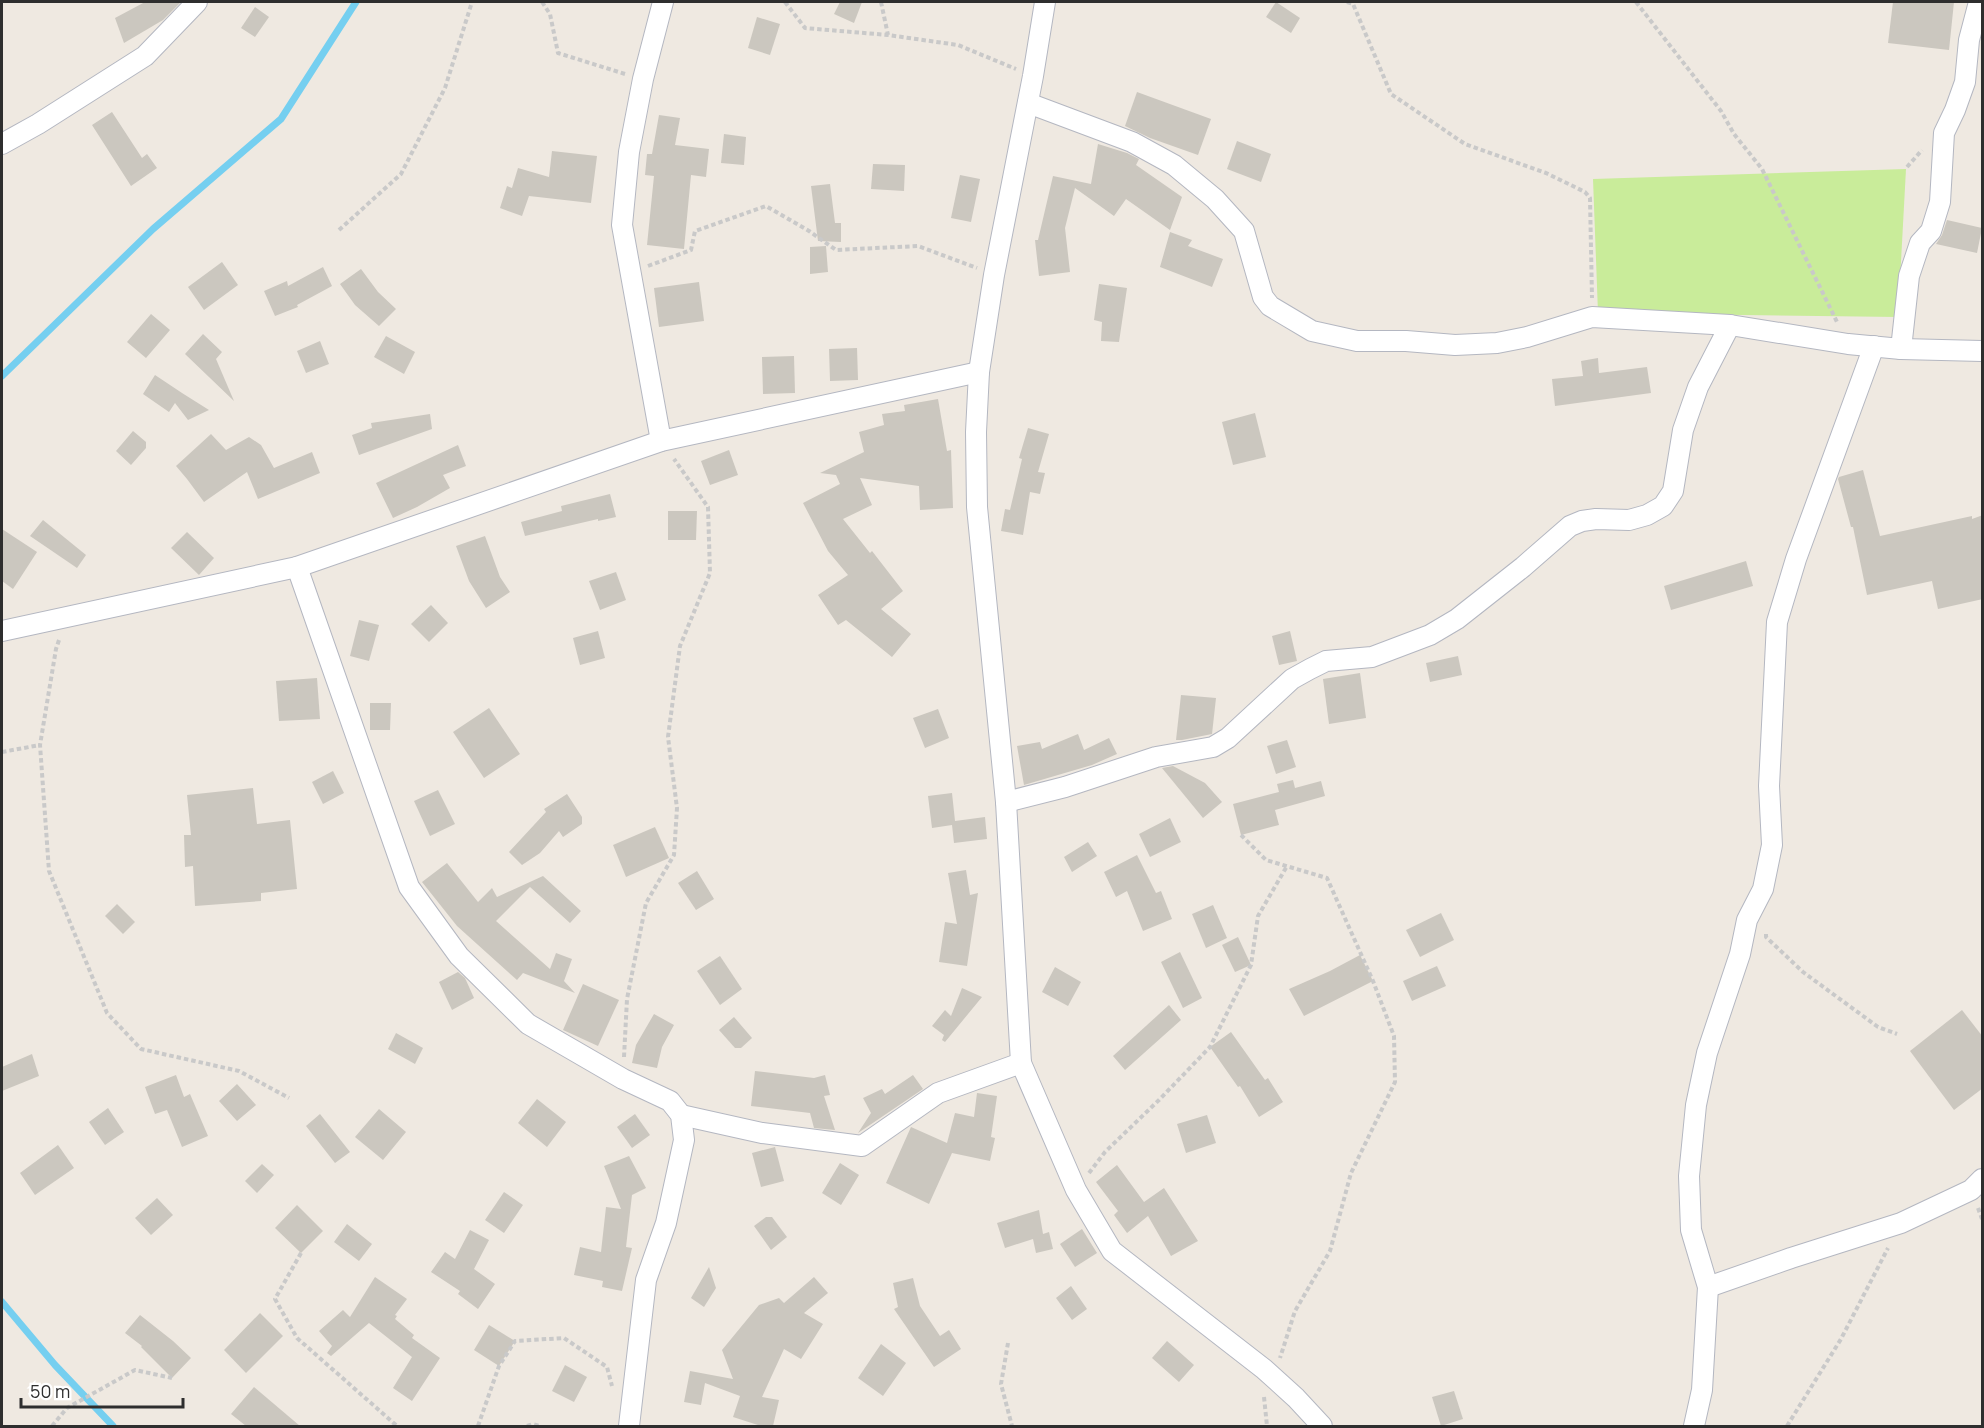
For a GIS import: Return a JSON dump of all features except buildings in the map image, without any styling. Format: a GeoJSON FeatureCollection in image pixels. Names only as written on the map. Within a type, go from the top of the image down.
{"type":"FeatureCollection","features":[{"type":"Feature","properties":{"kind":"street"},"geometry":{"type":"LineString","coordinates":[[2,144],[38,124],[145,56],[196,2]]}},
{"type":"Feature","properties":{"kind":"street"},"geometry":{"type":"LineString","coordinates":[[661,441],[622,225],[630,152],[643,80],[663,2]]}},
{"type":"Feature","properties":{"kind":"street"},"geometry":{"type":"LineString","coordinates":[[1044,2],[1034,76],[994,275],[979,372],[976,432],[978,507],[1006,802],[1021,1063],[1076,1190],[1112,1251],[1264,1369],[1322,1426]]}},
{"type":"Feature","properties":{"kind":"street"},"geometry":{"type":"LineString","coordinates":[[1901,349],[1909,276],[1920,243],[1931,231],[1940,202],[1944,133],[1965,82],[1969,40],[1979,2]]}},
{"type":"Feature","properties":{"kind":"street"},"geometry":{"type":"LineString","coordinates":[[1028,103],[1132,142],[1174,165],[1215,199],[1244,231],[1263,297],[1270,306],[1312,331],[1357,341],[1406,341],[1455,345],[1527,337],[1592,316],[1730,325],[1848,344],[1901,349],[1983,351]]}},
{"type":"Feature","properties":{"kind":"street"},"geometry":{"type":"LineString","coordinates":[[1006,802],[1065,787],[1156,757],[1213,747],[1228,738],[1292,679],[1310,669],[1326,661],[1372,657],[1430,635],[1457,619],[1570,526],[1596,519],[1629,520],[1663,506],[1673,492],[1683,430],[1698,387],[1730,325]]}},
{"type":"Feature","properties":{"kind":"street"},"geometry":{"type":"LineString","coordinates":[[1694,1426],[1702,1390],[1708,1287],[1691,1230],[1689,1176],[1696,1105],[1707,1053],[1740,954],[1747,921],[1763,889],[1772,845],[1769,786],[1777,622],[1796,559],[1874,346]]}},
{"type":"Feature","properties":{"kind":"street"},"geometry":{"type":"LineString","coordinates":[[2,631],[297,567],[661,441],[979,372]]}},
{"type":"Feature","properties":{"kind":"street"},"geometry":{"type":"LineString","coordinates":[[297,567],[409,887],[459,956],[528,1024],[623,1079],[670,1101],[681,1115],[684,1140],[666,1223],[646,1280],[629,1426]]}},
{"type":"Feature","properties":{"kind":"street"},"geometry":{"type":"LineString","coordinates":[[681,1115],[762,1134],[862,1146],[938,1094],[1021,1063]]}},
{"type":"Feature","properties":{"kind":"street"},"geometry":{"type":"LineString","coordinates":[[1708,1287],[1901,1223],[1971,1190],[1983,1179]]}},
{"type":"Feature","properties":{"kind":"path"},"geometry":{"type":"LineString","coordinates":[[339,230],[400,174],[445,88],[472,2]]}},
{"type":"Feature","properties":{"kind":"path"},"geometry":{"type":"LineString","coordinates":[[542,2],[550,14],[558,53],[643,80]]}},
{"type":"Feature","properties":{"kind":"path"},"geometry":{"type":"LineString","coordinates":[[785,2],[805,28],[888,35],[958,45],[1034,76]]}},
{"type":"Feature","properties":{"kind":"path"},"geometry":{"type":"LineString","coordinates":[[881,2],[888,35]]}},
{"type":"Feature","properties":{"kind":"path"},"geometry":{"type":"LineString","coordinates":[[1347,2],[1353,3],[1391,94],[1465,144],[1546,173],[1585,192],[1590,198],[1592,316]]}},
{"type":"Feature","properties":{"kind":"path"},"geometry":{"type":"LineString","coordinates":[[1636,2],[1721,111],[1734,134],[1762,169],[1848,344]]}},
{"type":"Feature","properties":{"kind":"path"},"geometry":{"type":"LineString","coordinates":[[630,273],[691,250],[695,231],[766,206],[836,250],[918,246],[994,275]]}},
{"type":"Feature","properties":{"kind":"path"},"geometry":{"type":"LineString","coordinates":[[623,1079],[627,999],[646,903],[674,855],[677,808],[668,737],[681,646],[710,573],[708,507],[661,441]]}},
{"type":"Feature","properties":{"kind":"path"},"geometry":{"type":"LineString","coordinates":[[68,616],[56,649],[40,745],[49,872],[107,1013],[141,1049],[239,1071],[289,1098]]}},
{"type":"Feature","properties":{"kind":"path"},"geometry":{"type":"LineString","coordinates":[[2,752],[40,745]]}},
{"type":"Feature","properties":{"kind":"path"},"geometry":{"type":"LineString","coordinates":[[1241,835],[1266,860],[1326,878],[1373,981],[1394,1036],[1395,1082],[1351,1173],[1330,1251],[1295,1311],[1274,1379]]}},
{"type":"Feature","properties":{"kind":"path"},"geometry":{"type":"LineString","coordinates":[[1076,1190],[1104,1152],[1210,1047],[1251,965],[1258,916],[1287,866]]}},
{"type":"Feature","properties":{"kind":"path"},"geometry":{"type":"LineString","coordinates":[[1766,928],[1766,937],[1803,972],[1878,1027],[1897,1034]]}},
{"type":"Feature","properties":{"kind":"path"},"geometry":{"type":"LineString","coordinates":[[1788,1426],[1841,1339],[1901,1223]]}},
{"type":"Feature","properties":{"kind":"path"},"geometry":{"type":"LineString","coordinates":[[301,1254],[275,1299],[297,1338],[397,1426]]}},
{"type":"Feature","properties":{"kind":"path"},"geometry":{"type":"LineString","coordinates":[[478,1426],[499,1366],[514,1341],[564,1338],[607,1366],[615,1396]]}},
{"type":"Feature","properties":{"kind":"path"},"geometry":{"type":"LineString","coordinates":[[1008,1343],[1001,1384],[1012,1426]]}},
{"type":"Feature","properties":{"kind":"path"},"geometry":{"type":"LineString","coordinates":[[52,1426],[67,1408],[135,1370],[172,1378]]}},
{"type":"Feature","properties":{"kind":"path"},"geometry":{"type":"LineString","coordinates":[[527,1426],[533,1424],[540,1426]]}},
{"type":"Feature","properties":{"kind":"green space"},"geometry":{"type":"Polygon","coordinates":[[[1906,169],[1898,317],[1598,313],[1593,179],[1906,169]]]}},
{"type":"Feature","properties":{"kind":"waterway"},"geometry":{"type":"LineString","coordinates":[[2,376],[153,229],[281,119],[356,2]]}},
{"type":"Feature","properties":{"kind":"waterway"},"geometry":{"type":"LineString","coordinates":[[2,1302],[55,1365],[113,1426]]}}]}
